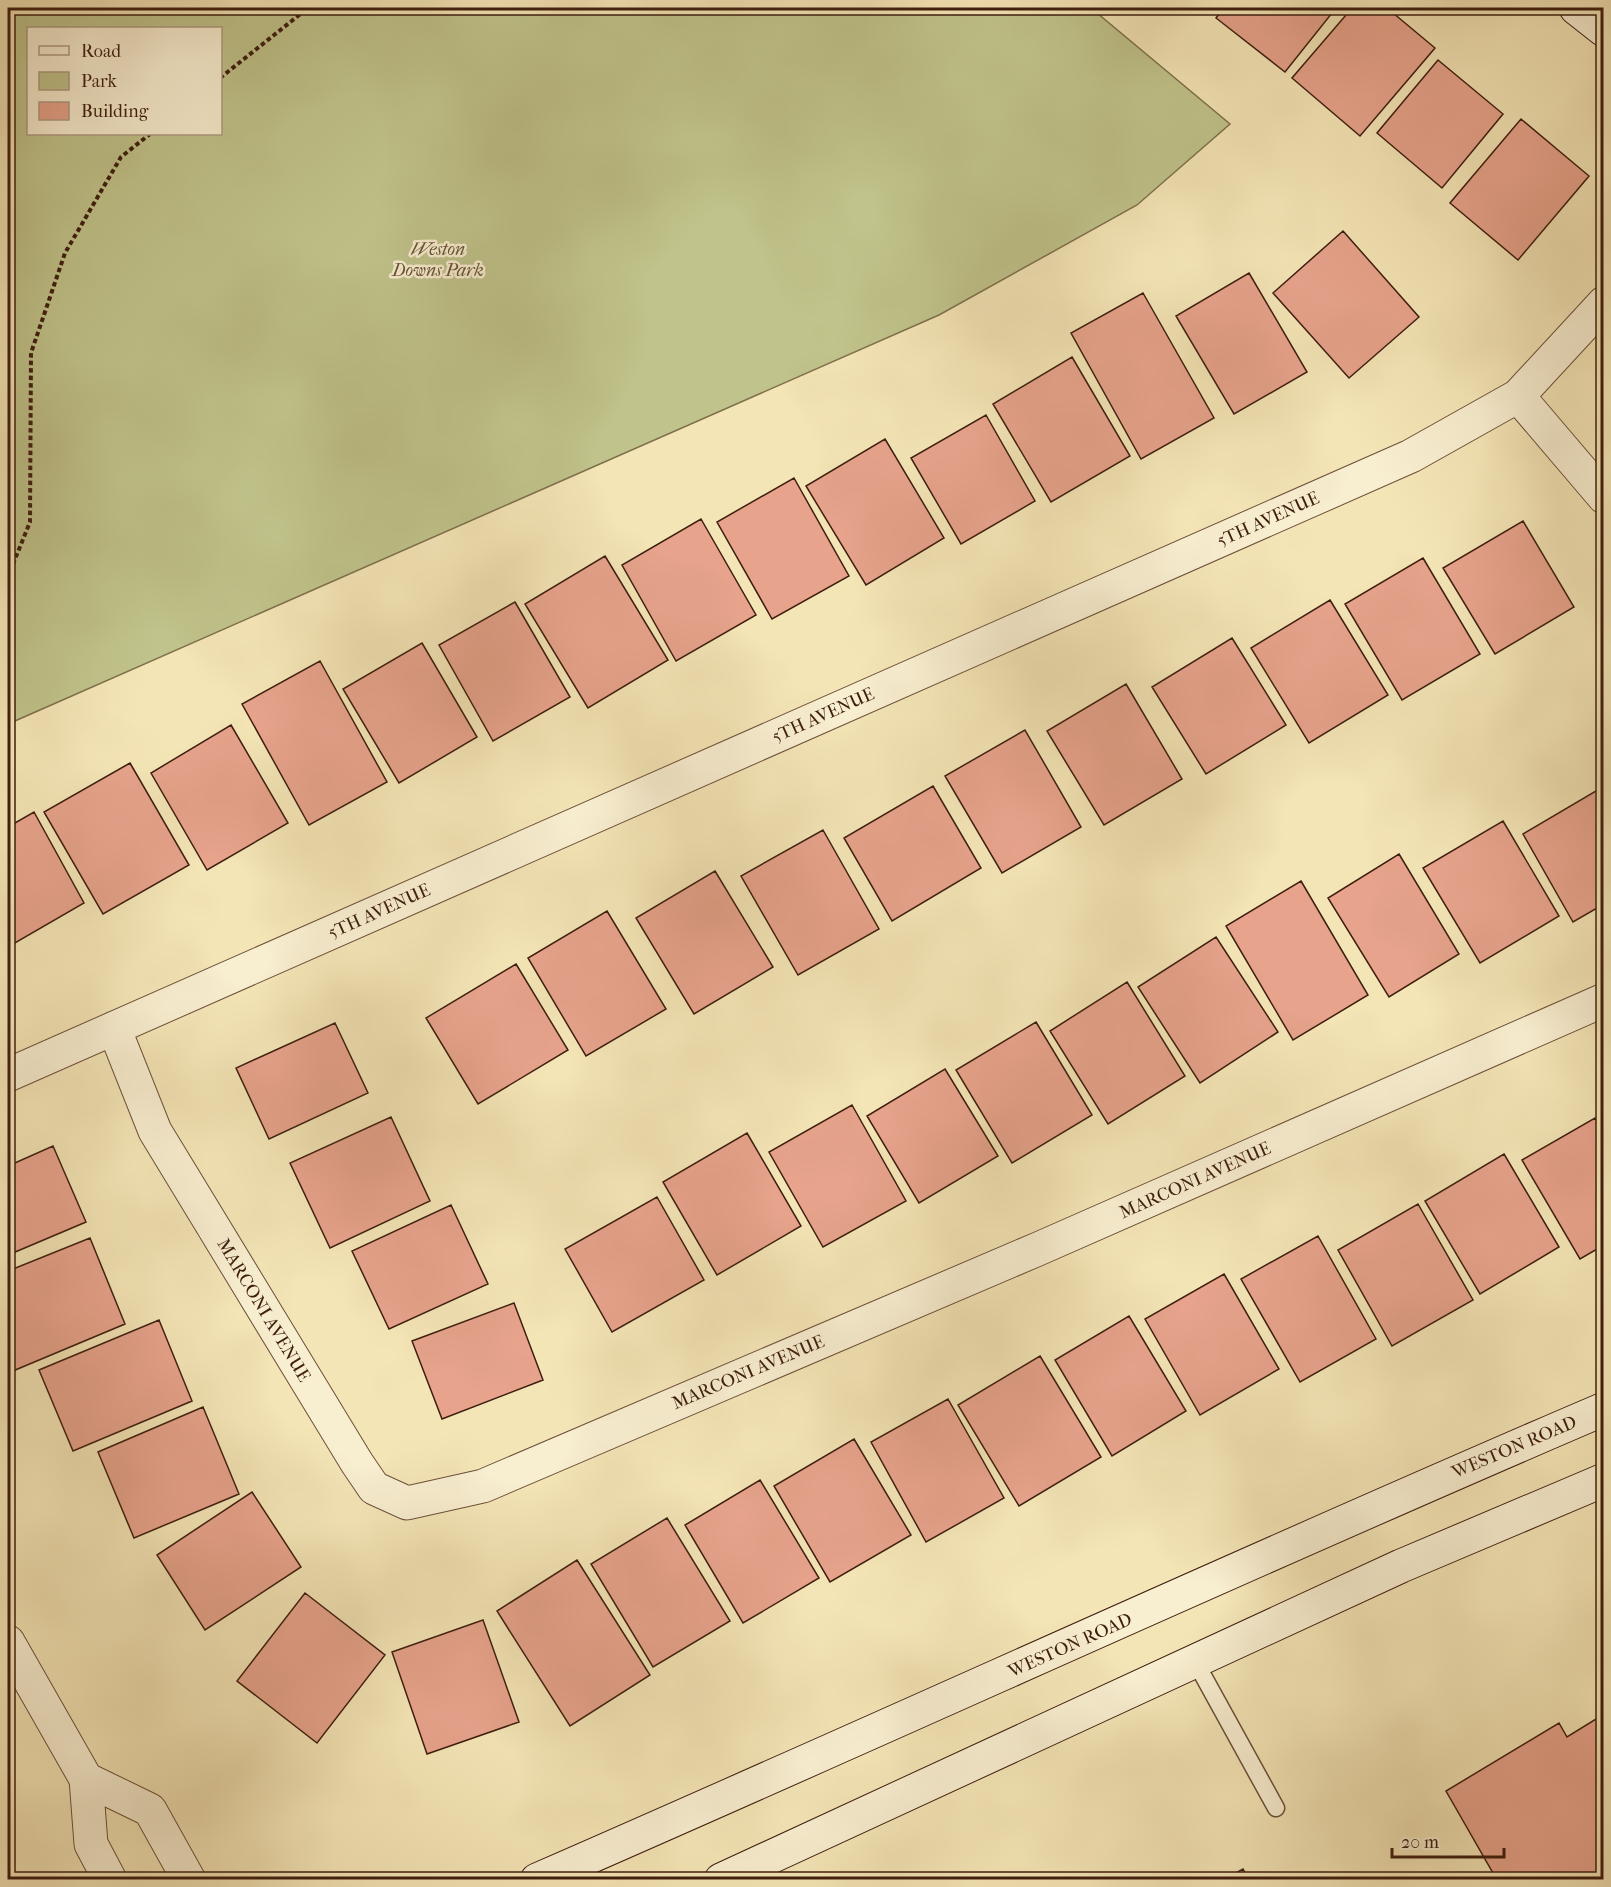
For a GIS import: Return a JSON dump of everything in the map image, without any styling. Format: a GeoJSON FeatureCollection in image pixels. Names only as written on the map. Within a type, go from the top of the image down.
{"type":"FeatureCollection","features":[{"type":"Feature","properties":{"kind":"street"},"geometry":{"type":"LineString","coordinates":[[1576,8],[1604,30]]}},
{"type":"Feature","properties":{"kind":"street","name":"5TH AVENUE"},"geometry":{"type":"LineString","coordinates":[[8,1075],[1401,460],[1518,396],[1604,303]]}},
{"type":"Feature","properties":{"kind":"street"},"geometry":{"type":"LineString","coordinates":[[1518,396],[1604,497]]}},
{"type":"Feature","properties":{"kind":"street","name":"MARCONI AVENUE"},"geometry":{"type":"LineString","coordinates":[[114,1028],[155,1131],[357,1463],[374,1488],[407,1503],[483,1486],[1038,1249],[1604,1000]]}},
{"type":"Feature","properties":{"kind":"street","name":"WESTON ROAD"},"geometry":{"type":"LineString","coordinates":[[537,1880],[804,1764],[1443,1478],[1604,1409]]}},
{"type":"Feature","properties":{"kind":"street"},"geometry":{"type":"LineString","coordinates":[[721,1880],[1401,1566],[1604,1480]]}},
{"type":"Feature","properties":{"kind":"street"},"geometry":{"type":"LineString","coordinates":[[8,1642],[86,1779],[91,1844],[110,1880]]}},
{"type":"Feature","properties":{"kind":"street"},"geometry":{"type":"LineString","coordinates":[[86,1779],[150,1809],[189,1880]]}},
{"type":"Feature","properties":{"kind":"lane"},"geometry":{"type":"LineString","coordinates":[[1195,1661],[1276,1808]]}},
{"type":"Feature","properties":{"kind":"path"},"geometry":{"type":"LineString","coordinates":[[222,76],[308,8]]}},
{"type":"Feature","properties":{"kind":"path"},"geometry":{"type":"LineString","coordinates":[[8,570],[13,564],[30,522],[31,353],[65,254],[121,157],[149,135]]}},
{"type":"Feature","properties":{"kind":"green space","name":"Weston Downs Park"},"geometry":{"type":"Polygon","coordinates":[[[8,8],[1091,8],[1230,124],[1137,205],[939,315],[8,724],[8,8]]]}},
{"type":"Feature","properties":{"kind":"building"},"geometry":{"type":"Polygon","coordinates":[[[1224,8],[1336,8],[1285,72],[1216,18],[1224,8]]]}},
{"type":"Feature","properties":{"kind":"building"},"geometry":{"type":"Polygon","coordinates":[[[1352,8],[1387,8],[1435,48],[1360,136],[1292,78],[1352,8]]]}},
{"type":"Feature","properties":{"kind":"building"},"geometry":{"type":"Polygon","coordinates":[[[1438,60],[1503,114],[1442,188],[1377,133],[1438,60]]]}},
{"type":"Feature","properties":{"kind":"building"},"geometry":{"type":"Polygon","coordinates":[[[1521,119],[1589,176],[1518,260],[1450,203],[1521,119]]]}},
{"type":"Feature","properties":{"kind":"building"},"geometry":{"type":"Polygon","coordinates":[[[1343,231],[1419,317],[1349,378],[1273,293],[1343,231]]]}},
{"type":"Feature","properties":{"kind":"building"},"geometry":{"type":"Polygon","coordinates":[[[1249,273],[1307,372],[1234,414],[1176,316],[1249,273]]]}},
{"type":"Feature","properties":{"kind":"building"},"geometry":{"type":"Polygon","coordinates":[[[1143,293],[1214,418],[1141,459],[1071,333],[1143,293]]]}},
{"type":"Feature","properties":{"kind":"building"},"geometry":{"type":"Polygon","coordinates":[[[1072,357],[1130,456],[1051,502],[993,404],[1072,357]]]}},
{"type":"Feature","properties":{"kind":"building"},"geometry":{"type":"Polygon","coordinates":[[[986,415],[1035,501],[961,544],[911,458],[986,415]]]}},
{"type":"Feature","properties":{"kind":"building"},"geometry":{"type":"Polygon","coordinates":[[[885,439],[944,538],[866,585],[806,486],[885,439]]]}},
{"type":"Feature","properties":{"kind":"building"},"geometry":{"type":"Polygon","coordinates":[[[794,478],[849,576],[772,619],[717,522],[794,478]]]}},
{"type":"Feature","properties":{"kind":"building"},"geometry":{"type":"Polygon","coordinates":[[[701,519],[756,615],[676,661],[622,565],[701,519]]]}},
{"type":"Feature","properties":{"kind":"building"},"geometry":{"type":"Polygon","coordinates":[[[1523,521],[1574,607],[1495,654],[1443,568],[1523,521]]]}},
{"type":"Feature","properties":{"kind":"building"},"geometry":{"type":"Polygon","coordinates":[[[605,556],[668,660],[588,708],[525,604],[605,556]]]}},
{"type":"Feature","properties":{"kind":"building"},"geometry":{"type":"Polygon","coordinates":[[[1423,558],[1480,654],[1402,700],[1345,604],[1423,558]]]}},
{"type":"Feature","properties":{"kind":"building"},"geometry":{"type":"Polygon","coordinates":[[[1330,600],[1388,695],[1309,743],[1251,648],[1330,600]]]}},
{"type":"Feature","properties":{"kind":"building"},"geometry":{"type":"Polygon","coordinates":[[[515,602],[570,697],[493,741],[439,645],[515,602]]]}},
{"type":"Feature","properties":{"kind":"building"},"geometry":{"type":"Polygon","coordinates":[[[1232,638],[1286,725],[1206,774],[1152,687],[1232,638]]]}},
{"type":"Feature","properties":{"kind":"building"},"geometry":{"type":"Polygon","coordinates":[[[422,643],[477,737],[399,783],[343,689],[422,643]]]}},
{"type":"Feature","properties":{"kind":"building"},"geometry":{"type":"Polygon","coordinates":[[[320,661],[387,782],[309,825],[242,704],[320,661]]]}},
{"type":"Feature","properties":{"kind":"building"},"geometry":{"type":"Polygon","coordinates":[[[1126,684],[1182,779],[1104,825],[1047,731],[1126,684]]]}},
{"type":"Feature","properties":{"kind":"building"},"geometry":{"type":"Polygon","coordinates":[[[231,725],[288,823],[207,870],[151,773],[231,725]]]}},
{"type":"Feature","properties":{"kind":"building"},"geometry":{"type":"Polygon","coordinates":[[[1025,730],[1081,827],[1002,873],[945,776],[1025,730]]]}},
{"type":"Feature","properties":{"kind":"building"},"geometry":{"type":"Polygon","coordinates":[[[130,763],[189,865],[103,914],[44,812],[130,763]]]}},
{"type":"Feature","properties":{"kind":"building"},"geometry":{"type":"Polygon","coordinates":[[[933,786],[981,868],[892,921],[844,838],[933,786]]]}},
{"type":"Feature","properties":{"kind":"building"},"geometry":{"type":"Polygon","coordinates":[[[1601,788],[1604,792],[1604,904],[1573,922],[1523,834],[1601,788]]]}},
{"type":"Feature","properties":{"kind":"building"},"geometry":{"type":"Polygon","coordinates":[[[34,812],[84,903],[8,947],[8,827],[34,812]]]}},
{"type":"Feature","properties":{"kind":"building"},"geometry":{"type":"Polygon","coordinates":[[[1503,821],[1559,916],[1480,963],[1423,868],[1503,821]]]}},
{"type":"Feature","properties":{"kind":"building"},"geometry":{"type":"Polygon","coordinates":[[[823,830],[879,929],[798,975],[741,876],[823,830]]]}},
{"type":"Feature","properties":{"kind":"building"},"geometry":{"type":"Polygon","coordinates":[[[1399,854],[1459,954],[1389,997],[1328,898],[1399,854]]]}},
{"type":"Feature","properties":{"kind":"building"},"geometry":{"type":"Polygon","coordinates":[[[715,871],[773,967],[694,1014],[636,918],[715,871]]]}},
{"type":"Feature","properties":{"kind":"building"},"geometry":{"type":"Polygon","coordinates":[[[1301,881],[1368,995],[1293,1040],[1226,926],[1301,881]]]}},
{"type":"Feature","properties":{"kind":"building"},"geometry":{"type":"Polygon","coordinates":[[[607,911],[666,1009],[586,1056],[528,958],[607,911]]]}},
{"type":"Feature","properties":{"kind":"building"},"geometry":{"type":"Polygon","coordinates":[[[1216,937],[1278,1032],[1200,1083],[1138,987],[1216,937]]]}},
{"type":"Feature","properties":{"kind":"building"},"geometry":{"type":"Polygon","coordinates":[[[516,964],[568,1050],[478,1104],[426,1018],[516,964]]]}},
{"type":"Feature","properties":{"kind":"building"},"geometry":{"type":"Polygon","coordinates":[[[1127,982],[1185,1076],[1108,1124],[1050,1031],[1127,982]]]}},
{"type":"Feature","properties":{"kind":"building"},"geometry":{"type":"Polygon","coordinates":[[[1036,1022],[1092,1115],[1012,1163],[956,1070],[1036,1022]]]}},
{"type":"Feature","properties":{"kind":"building"},"geometry":{"type":"Polygon","coordinates":[[[335,1023],[368,1093],[269,1139],[236,1068],[335,1023]]]}},
{"type":"Feature","properties":{"kind":"building"},"geometry":{"type":"Polygon","coordinates":[[[945,1069],[998,1156],[919,1203],[867,1116],[945,1069]]]}},
{"type":"Feature","properties":{"kind":"building"},"geometry":{"type":"Polygon","coordinates":[[[852,1105],[906,1201],[823,1247],[769,1152],[852,1105]]]}},
{"type":"Feature","properties":{"kind":"building"},"geometry":{"type":"Polygon","coordinates":[[[391,1117],[430,1201],[330,1248],[290,1163],[391,1117]]]}},
{"type":"Feature","properties":{"kind":"building"},"geometry":{"type":"Polygon","coordinates":[[[1595,1118],[1604,1132],[1604,1245],[1580,1259],[1522,1160],[1595,1118]]]}},
{"type":"Feature","properties":{"kind":"building"},"geometry":{"type":"Polygon","coordinates":[[[747,1133],[801,1226],[717,1275],[663,1182],[747,1133]]]}},
{"type":"Feature","properties":{"kind":"building"},"geometry":{"type":"Polygon","coordinates":[[[53,1146],[86,1222],[8,1255],[8,1166],[53,1146]]]}},
{"type":"Feature","properties":{"kind":"building"},"geometry":{"type":"Polygon","coordinates":[[[1504,1154],[1559,1247],[1480,1294],[1425,1201],[1504,1154]]]}},
{"type":"Feature","properties":{"kind":"building"},"geometry":{"type":"Polygon","coordinates":[[[657,1197],[704,1280],[612,1332],[565,1249],[657,1197]]]}},
{"type":"Feature","properties":{"kind":"building"},"geometry":{"type":"Polygon","coordinates":[[[1418,1204],[1473,1300],[1392,1346],[1338,1250],[1418,1204]]]}},
{"type":"Feature","properties":{"kind":"building"},"geometry":{"type":"Polygon","coordinates":[[[451,1205],[488,1284],[389,1329],[352,1251],[451,1205]]]}},
{"type":"Feature","properties":{"kind":"building"},"geometry":{"type":"Polygon","coordinates":[[[1318,1236],[1376,1339],[1300,1382],[1241,1279],[1318,1236]]]}},
{"type":"Feature","properties":{"kind":"building"},"geometry":{"type":"Polygon","coordinates":[[[90,1238],[125,1324],[8,1373],[8,1271],[90,1238]]]}},
{"type":"Feature","properties":{"kind":"building"},"geometry":{"type":"Polygon","coordinates":[[[1224,1274],[1279,1369],[1200,1415],[1145,1319],[1224,1274]]]}},
{"type":"Feature","properties":{"kind":"building"},"geometry":{"type":"Polygon","coordinates":[[[514,1303],[543,1380],[442,1419],[412,1341],[514,1303]]]}},
{"type":"Feature","properties":{"kind":"building"},"geometry":{"type":"Polygon","coordinates":[[[1129,1316],[1186,1411],[1112,1456],[1055,1360],[1129,1316]]]}},
{"type":"Feature","properties":{"kind":"building"},"geometry":{"type":"Polygon","coordinates":[[[159,1320],[192,1401],[73,1451],[39,1370],[159,1320]]]}},
{"type":"Feature","properties":{"kind":"building"},"geometry":{"type":"Polygon","coordinates":[[[1040,1356],[1101,1457],[1019,1506],[958,1405],[1040,1356]]]}},
{"type":"Feature","properties":{"kind":"building"},"geometry":{"type":"Polygon","coordinates":[[[948,1399],[1004,1498],[926,1542],[871,1442],[948,1399]]]}},
{"type":"Feature","properties":{"kind":"building"},"geometry":{"type":"Polygon","coordinates":[[[203,1407],[239,1494],[134,1538],[98,1452],[203,1407]]]}},
{"type":"Feature","properties":{"kind":"building"},"geometry":{"type":"Polygon","coordinates":[[[854,1439],[911,1535],[830,1582],[774,1486],[854,1439]]]}},
{"type":"Feature","properties":{"kind":"building"},"geometry":{"type":"Polygon","coordinates":[[[760,1480],[819,1578],[743,1623],[685,1525],[760,1480]]]}},
{"type":"Feature","properties":{"kind":"building"},"geometry":{"type":"Polygon","coordinates":[[[252,1492],[301,1567],[205,1630],[157,1555],[252,1492]]]}},
{"type":"Feature","properties":{"kind":"building"},"geometry":{"type":"Polygon","coordinates":[[[667,1518],[730,1621],[653,1667],[591,1564],[667,1518]]]}},
{"type":"Feature","properties":{"kind":"building"},"geometry":{"type":"Polygon","coordinates":[[[577,1560],[650,1675],[570,1726],[497,1611],[577,1560]]]}},
{"type":"Feature","properties":{"kind":"building"},"geometry":{"type":"Polygon","coordinates":[[[305,1593],[385,1655],[317,1743],[237,1681],[305,1593]]]}},
{"type":"Feature","properties":{"kind":"building"},"geometry":{"type":"Polygon","coordinates":[[[483,1620],[519,1722],[427,1754],[392,1652],[483,1620]]]}},
{"type":"Feature","properties":{"kind":"building"},"geometry":{"type":"Polygon","coordinates":[[[1604,1714],[1604,1880],[1497,1880],[1446,1791],[1559,1723],[1567,1737],[1604,1714]]]}},
{"type":"Feature","properties":{"kind":"building"},"geometry":{"type":"Polygon","coordinates":[[[1243,1869],[1249,1880],[1223,1880],[1243,1869]]]}}]}
